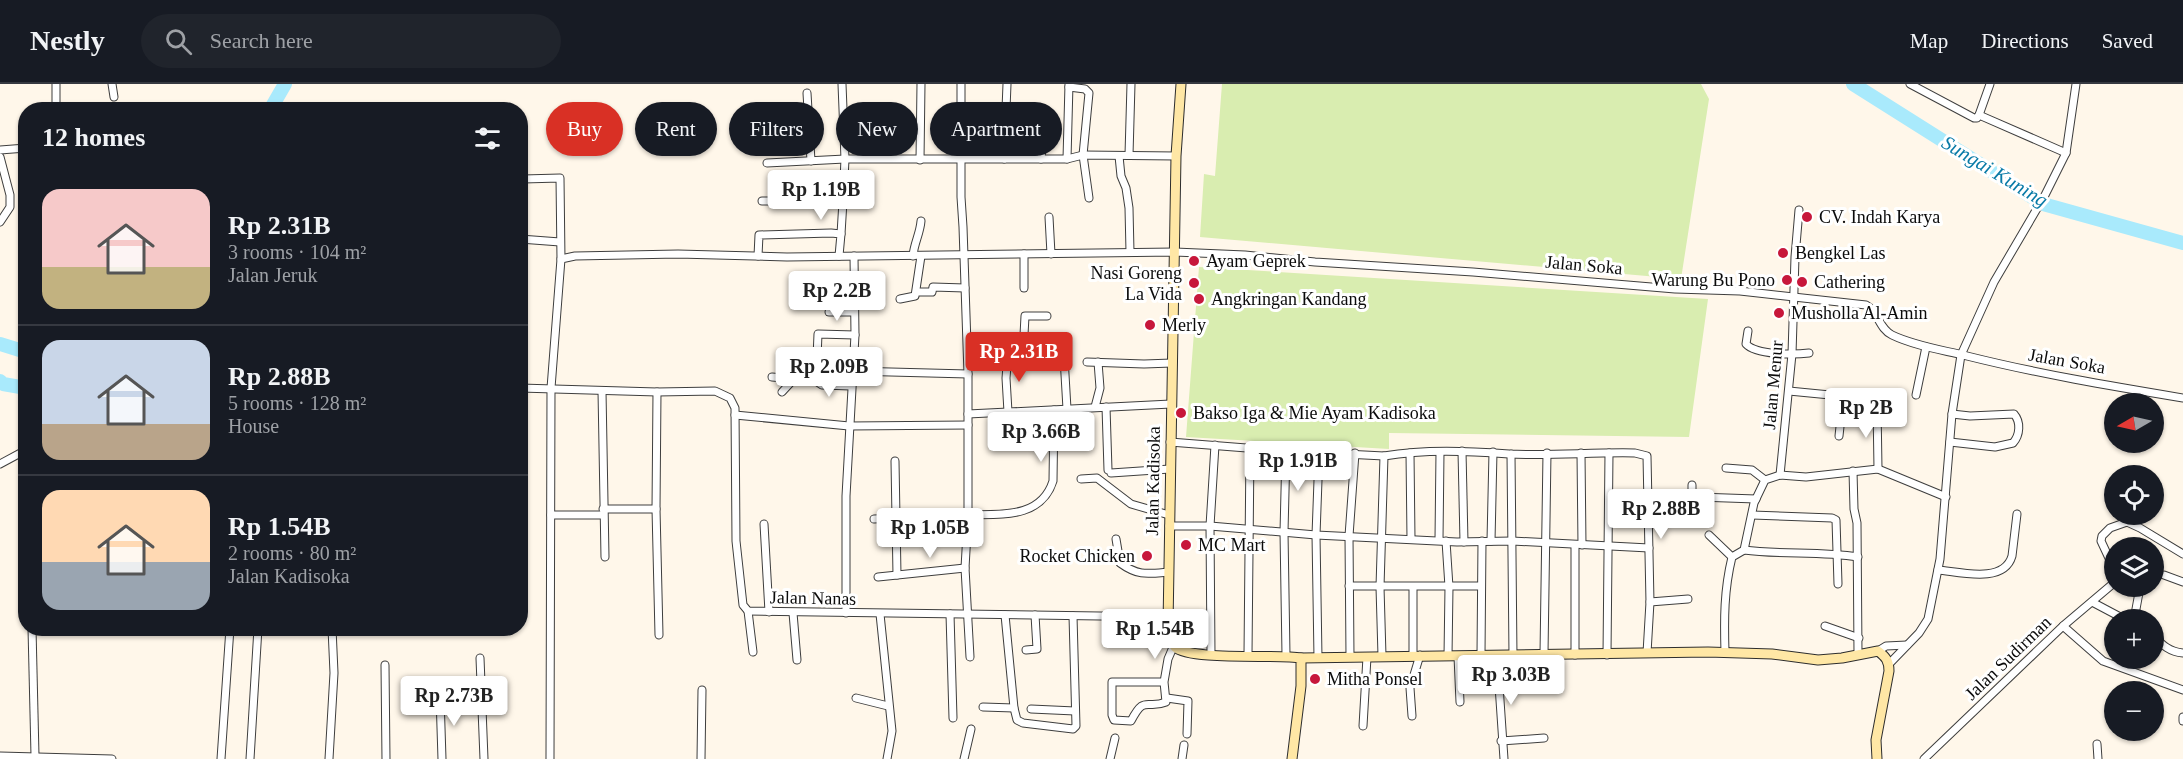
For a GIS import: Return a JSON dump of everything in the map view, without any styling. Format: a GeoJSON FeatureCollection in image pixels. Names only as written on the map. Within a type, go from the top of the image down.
{"type":"FeatureCollection","features":[{"type":"Feature","properties":{"kind":"street"},"geometry":{"type":"LineString","coordinates":[[56,84],[56,102]]}},
{"type":"Feature","properties":{"kind":"street"},"geometry":{"type":"LineString","coordinates":[[112,84],[114,97]]}},
{"type":"Feature","properties":{"kind":"street"},"geometry":{"type":"LineString","coordinates":[[839,256],[844,159],[842,84]]}},
{"type":"Feature","properties":{"kind":"street"},"geometry":{"type":"LineString","coordinates":[[920,160],[921,84]]}},
{"type":"Feature","properties":{"kind":"street"},"geometry":{"type":"LineString","coordinates":[[961,84],[961,196],[968,374],[968,515],[964,568],[970,657]]}},
{"type":"Feature","properties":{"kind":"street"},"geometry":{"type":"LineString","coordinates":[[1004,159],[1007,84]]}},
{"type":"Feature","properties":{"kind":"street"},"geometry":{"type":"LineString","coordinates":[[1129,155],[1131,84]]}},
{"type":"Feature","properties":{"kind":"street","name":"Jalan Kadisoka"},"geometry":{"type":"LineString","coordinates":[[1174,645],[1170,638],[1167,617],[1176,156],[1181,84]]}},
{"type":"Feature","properties":{"kind":"street"},"geometry":{"type":"LineString","coordinates":[[1910,84],[1974,118],[1979,115],[1990,84]]}},
{"type":"Feature","properties":{"kind":"street"},"geometry":{"type":"LineString","coordinates":[[1889,664],[1925,627],[1938,570],[1952,414],[1961,355],[1994,282],[2066,153],[2076,84]]}},
{"type":"Feature","properties":{"kind":"street"},"geometry":{"type":"LineString","coordinates":[[1067,159],[1069,85],[1085,89],[1089,93],[1083,155],[1089,198]]}},
{"type":"Feature","properties":{"kind":"street"},"geometry":{"type":"LineString","coordinates":[[807,93],[811,161]]}},
{"type":"Feature","properties":{"kind":"street"},"geometry":{"type":"LineString","coordinates":[[1979,115],[2066,153]]}},
{"type":"Feature","properties":{"kind":"street"},"geometry":{"type":"LineString","coordinates":[[0,150],[18,149]]}},
{"type":"Feature","properties":{"kind":"street"},"geometry":{"type":"LineString","coordinates":[[767,163],[844,159],[1067,159],[1083,155],[1176,156]]}},
{"type":"Feature","properties":{"kind":"street"},"geometry":{"type":"LineString","coordinates":[[1119,156],[1121,176],[1126,188],[1129,208],[1130,252]]}},
{"type":"Feature","properties":{"kind":"street"},"geometry":{"type":"LineString","coordinates":[[0,157],[10,195],[10,207],[0,222]]}},
{"type":"Feature","properties":{"kind":"street"},"geometry":{"type":"LineString","coordinates":[[528,178],[560,178],[561,259],[551,388],[550,759]]}},
{"type":"Feature","properties":{"kind":"street"},"geometry":{"type":"LineString","coordinates":[[762,201],[843,201]]}},
{"type":"Feature","properties":{"kind":"street","name":"Jalan Menur"},"geometry":{"type":"LineString","coordinates":[[1780,476],[1792,354],[1798,210]]}},
{"type":"Feature","properties":{"kind":"street"},"geometry":{"type":"LineString","coordinates":[[1049,217],[1051,254]]}},
{"type":"Feature","properties":{"kind":"street"},"geometry":{"type":"LineString","coordinates":[[900,299],[915,296],[917,292],[917,256],[914,243],[920,234],[921,221]]}},
{"type":"Feature","properties":{"kind":"street"},"geometry":{"type":"LineString","coordinates":[[758,256],[759,235],[841,234]]}},
{"type":"Feature","properties":{"kind":"street"},"geometry":{"type":"LineString","coordinates":[[528,240],[560,242]]}},
{"type":"Feature","properties":{"kind":"street","name":"Jalan Soka"},"geometry":{"type":"LineString","coordinates":[[561,259],[574,256],[678,254],[964,256],[1175,252],[1245,255],[1794,297],[1866,305],[1870,307],[1882,328],[1888,333],[1926,346],[2061,377],[2183,398]]}},
{"type":"Feature","properties":{"kind":"street"},"geometry":{"type":"LineString","coordinates":[[1024,254],[1024,288]]}},
{"type":"Feature","properties":{"kind":"street"},"geometry":{"type":"LineString","coordinates":[[846,613],[846,496],[855,335],[854,256]]}},
{"type":"Feature","properties":{"kind":"street"},"geometry":{"type":"LineString","coordinates":[[917,292],[932,292],[933,287],[965,288]]}},
{"type":"Feature","properties":{"kind":"street"},"geometry":{"type":"LineString","coordinates":[[830,312],[854,312]]}},
{"type":"Feature","properties":{"kind":"street"},"geometry":{"type":"LineString","coordinates":[[1008,412],[1006,378],[1008,354],[1023,354],[1024,316],[1047,316]]}},
{"type":"Feature","properties":{"kind":"street"},"geometry":{"type":"LineString","coordinates":[[1748,330],[1746,344],[1748,348],[1792,354],[1809,353]]}},
{"type":"Feature","properties":{"kind":"street"},"geometry":{"type":"LineString","coordinates":[[816,381],[818,334],[855,335]]}},
{"type":"Feature","properties":{"kind":"street"},"geometry":{"type":"LineString","coordinates":[[1063,340],[1067,409]]}},
{"type":"Feature","properties":{"kind":"street"},"geometry":{"type":"LineString","coordinates":[[1916,395],[1926,346]]}},
{"type":"Feature","properties":{"kind":"street"},"geometry":{"type":"LineString","coordinates":[[1087,362],[1172,363]]}},
{"type":"Feature","properties":{"kind":"street"},"geometry":{"type":"LineString","coordinates":[[1095,407],[1100,388],[1098,362]]}},
{"type":"Feature","properties":{"kind":"street"},"geometry":{"type":"LineString","coordinates":[[852,372],[968,374]]}},
{"type":"Feature","properties":{"kind":"street"},"geometry":{"type":"LineString","coordinates":[[772,377],[816,381],[822,385],[851,386]]}},
{"type":"Feature","properties":{"kind":"street"},"geometry":{"type":"LineString","coordinates":[[782,392],[794,379]]}},
{"type":"Feature","properties":{"kind":"street"},"geometry":{"type":"LineString","coordinates":[[528,388],[657,392],[715,391],[730,398],[735,414],[849,426],[859,424],[968,425]]}},
{"type":"Feature","properties":{"kind":"street"},"geometry":{"type":"LineString","coordinates":[[602,391],[604,557]]}},
{"type":"Feature","properties":{"kind":"street"},"geometry":{"type":"LineString","coordinates":[[1789,391],[1843,398],[1877,406],[1878,469]]}},
{"type":"Feature","properties":{"kind":"street"},"geometry":{"type":"LineString","coordinates":[[657,392],[656,509],[659,635]]}},
{"type":"Feature","properties":{"kind":"street"},"geometry":{"type":"LineString","coordinates":[[1839,436],[1843,398]]}},
{"type":"Feature","properties":{"kind":"street"},"geometry":{"type":"LineString","coordinates":[[968,414],[1171,404]]}},
{"type":"Feature","properties":{"kind":"street"},"geometry":{"type":"LineString","coordinates":[[1106,407],[1110,472],[1170,469]]}},
{"type":"Feature","properties":{"kind":"street"},"geometry":{"type":"LineString","coordinates":[[968,515],[1016,514],[1029,510],[1049,492],[1053,481],[1054,410]]}},
{"type":"Feature","properties":{"kind":"street","name":"Jalan Nanas"},"geometry":{"type":"LineString","coordinates":[[735,414],[736,541],[743,605],[748,611],[1167,617]]}},
{"type":"Feature","properties":{"kind":"street"},"geometry":{"type":"LineString","coordinates":[[1950,442],[1995,447],[2013,443],[2019,433],[2018,418],[2014,414],[1970,416],[1952,414]]}},
{"type":"Feature","properties":{"kind":"street"},"geometry":{"type":"LineString","coordinates":[[1170,442],[1286,452],[1355,453],[1384,456],[1462,451],[1511,454],[1609,453],[1647,456],[1650,602],[1647,653]]}},
{"type":"Feature","properties":{"kind":"street"},"geometry":{"type":"LineString","coordinates":[[1211,655],[1210,526],[1215,445]]}},
{"type":"Feature","properties":{"kind":"street"},"geometry":{"type":"LineString","coordinates":[[1248,655],[1250,449]]}},
{"type":"Feature","properties":{"kind":"street"},"geometry":{"type":"LineString","coordinates":[[1462,451],[1464,542]]}},
{"type":"Feature","properties":{"kind":"street"},"geometry":{"type":"LineString","coordinates":[[1286,452],[1284,531],[1286,655]]}},
{"type":"Feature","properties":{"kind":"street"},"geometry":{"type":"LineString","coordinates":[[1440,452],[1442,541],[1449,587],[1448,656]]}},
{"type":"Feature","properties":{"kind":"street"},"geometry":{"type":"LineString","coordinates":[[1491,541],[1493,452]]}},
{"type":"Feature","properties":{"kind":"street"},"geometry":{"type":"LineString","coordinates":[[1318,658],[1316,535],[1319,453]]}},
{"type":"Feature","properties":{"kind":"street"},"geometry":{"type":"LineString","coordinates":[[1350,657],[1349,536],[1355,453]]}},
{"type":"Feature","properties":{"kind":"street"},"geometry":{"type":"LineString","coordinates":[[1410,453],[1411,539]]}},
{"type":"Feature","properties":{"kind":"street"},"geometry":{"type":"LineString","coordinates":[[1544,654],[1547,453]]}},
{"type":"Feature","properties":{"kind":"street"},"geometry":{"type":"LineString","coordinates":[[1575,655],[1581,453]]}},
{"type":"Feature","properties":{"kind":"street"},"geometry":{"type":"LineString","coordinates":[[1607,655],[1609,453]]}},
{"type":"Feature","properties":{"kind":"street"},"geometry":{"type":"LineString","coordinates":[[0,464],[18,454]]}},
{"type":"Feature","properties":{"kind":"street"},"geometry":{"type":"LineString","coordinates":[[1511,454],[1513,656]]}},
{"type":"Feature","properties":{"kind":"street"},"geometry":{"type":"LineString","coordinates":[[1382,656],[1380,587],[1384,456]]}},
{"type":"Feature","properties":{"kind":"street"},"geometry":{"type":"LineString","coordinates":[[895,461],[897,575]]}},
{"type":"Feature","properties":{"kind":"street"},"geometry":{"type":"LineString","coordinates":[[1726,468],[1752,470],[1765,480]]}},
{"type":"Feature","properties":{"kind":"street"},"geometry":{"type":"LineString","coordinates":[[1744,550],[1756,499],[1765,480],[1780,476],[1806,477],[1878,469],[1946,497]]}},
{"type":"Feature","properties":{"kind":"street"},"geometry":{"type":"LineString","coordinates":[[1852,471],[1858,557],[1858,654]]}},
{"type":"Feature","properties":{"kind":"street"},"geometry":{"type":"LineString","coordinates":[[1081,479],[1097,478],[1131,504],[1169,515]]}},
{"type":"Feature","properties":{"kind":"street"},"geometry":{"type":"LineString","coordinates":[[1692,485],[1692,492],[1698,496],[1756,499]]}},
{"type":"Feature","properties":{"kind":"street"},"geometry":{"type":"LineString","coordinates":[[551,515],[656,509]]}},
{"type":"Feature","properties":{"kind":"street"},"geometry":{"type":"LineString","coordinates":[[1938,570],[1972,574],[2003,569],[2012,556],[2017,514]]}},
{"type":"Feature","properties":{"kind":"street"},"geometry":{"type":"LineString","coordinates":[[1752,515],[1836,520],[1838,524],[1838,584]]}},
{"type":"Feature","properties":{"kind":"street"},"geometry":{"type":"LineString","coordinates":[[874,519],[896,518]]}},
{"type":"Feature","properties":{"kind":"street"},"geometry":{"type":"LineString","coordinates":[[2104,547],[2101,541],[2106,532],[2122,523],[2132,523],[2155,537]]}},
{"type":"Feature","properties":{"kind":"street"},"geometry":{"type":"LineString","coordinates":[[764,524],[769,612]]}},
{"type":"Feature","properties":{"kind":"street"},"geometry":{"type":"LineString","coordinates":[[1169,526],[1210,526],[1316,535],[1442,541],[1512,541],[1607,548],[1649,548]]}},
{"type":"Feature","properties":{"kind":"street"},"geometry":{"type":"LineString","coordinates":[[947,528],[967,528]]}},
{"type":"Feature","properties":{"kind":"street"},"geometry":{"type":"LineString","coordinates":[[1709,535],[1732,557]]}},
{"type":"Feature","properties":{"kind":"street"},"geometry":{"type":"LineString","coordinates":[[1116,539],[1120,563],[1134,573],[1168,572]]}},
{"type":"Feature","properties":{"kind":"street"},"geometry":{"type":"LineString","coordinates":[[1481,654],[1482,541]]}},
{"type":"Feature","properties":{"kind":"street"},"geometry":{"type":"LineString","coordinates":[[2164,542],[2183,554]]}},
{"type":"Feature","properties":{"kind":"street"},"geometry":{"type":"LineString","coordinates":[[1732,557],[1744,550],[1769,553],[1837,553],[1858,557]]}},
{"type":"Feature","properties":{"kind":"street"},"geometry":{"type":"LineString","coordinates":[[1725,652],[1724,604],[1732,557]]}},
{"type":"Feature","properties":{"kind":"street"},"geometry":{"type":"LineString","coordinates":[[878,577],[964,568]]}},
{"type":"Feature","properties":{"kind":"street"},"geometry":{"type":"LineString","coordinates":[[2164,575],[2183,582]]}},
{"type":"Feature","properties":{"kind":"street"},"geometry":{"type":"LineString","coordinates":[[1349,586],[1480,586]]}},
{"type":"Feature","properties":{"kind":"street"},"geometry":{"type":"LineString","coordinates":[[1412,716],[1410,687],[1417,655],[1413,587]]}},
{"type":"Feature","properties":{"kind":"street","name":"Jalan Sudirman"},"geometry":{"type":"LineString","coordinates":[[1924,759],[2063,626],[2104,592]]}},
{"type":"Feature","properties":{"kind":"street"},"geometry":{"type":"LineString","coordinates":[[1650,602],[1688,599]]}},
{"type":"Feature","properties":{"kind":"street"},"geometry":{"type":"LineString","coordinates":[[2092,602],[2105,609]]}},
{"type":"Feature","properties":{"kind":"street"},"geometry":{"type":"LineString","coordinates":[[748,611],[753,652]]}},
{"type":"Feature","properties":{"kind":"street"},"geometry":{"type":"LineString","coordinates":[[793,613],[797,660]]}},
{"type":"Feature","properties":{"kind":"street"},"geometry":{"type":"LineString","coordinates":[[880,614],[892,731],[887,759]]}},
{"type":"Feature","properties":{"kind":"street"},"geometry":{"type":"LineString","coordinates":[[950,615],[953,718]]}},
{"type":"Feature","properties":{"kind":"street"},"geometry":{"type":"LineString","coordinates":[[1005,615],[1014,708],[1020,723],[1073,729],[1076,726],[1073,616]]}},
{"type":"Feature","properties":{"kind":"street"},"geometry":{"type":"LineString","coordinates":[[1026,650],[1037,649],[1035,615]]}},
{"type":"Feature","properties":{"kind":"street"},"geometry":{"type":"LineString","coordinates":[[1825,626],[1859,638]]}},
{"type":"Feature","properties":{"kind":"street"},"geometry":{"type":"LineString","coordinates":[[2063,626],[2103,661],[2183,690]]}},
{"type":"Feature","properties":{"kind":"street"},"geometry":{"type":"LineString","coordinates":[[33,636],[36,756]]}},
{"type":"Feature","properties":{"kind":"street"},"geometry":{"type":"LineString","coordinates":[[221,759],[229,636]]}},
{"type":"Feature","properties":{"kind":"street"},"geometry":{"type":"LineString","coordinates":[[250,759],[258,636]]}},
{"type":"Feature","properties":{"kind":"street"},"geometry":{"type":"LineString","coordinates":[[329,759],[332,636]]}},
{"type":"Feature","properties":{"kind":"street"},"geometry":{"type":"LineString","coordinates":[[1164,682],[1112,682],[1114,720],[1131,721],[1140,705],[1167,702],[1164,682],[1168,659],[1174,645],[1180,650],[1211,655],[1286,655],[1301,658],[1725,652],[1772,654],[1818,660],[1878,651],[1887,646],[1907,645]]}},
{"type":"Feature","properties":{"kind":"street"},"geometry":{"type":"LineString","coordinates":[[2164,646],[2183,653]]}},
{"type":"Feature","properties":{"kind":"street"},"geometry":{"type":"LineString","coordinates":[[1877,759],[1876,740],[1889,679],[1889,664],[1878,651]]}},
{"type":"Feature","properties":{"kind":"street"},"geometry":{"type":"LineString","coordinates":[[1458,656],[1460,702]]}},
{"type":"Feature","properties":{"kind":"street"},"geometry":{"type":"LineString","coordinates":[[1497,656],[1503,759]]}},
{"type":"Feature","properties":{"kind":"street"},"geometry":{"type":"LineString","coordinates":[[1363,726],[1367,657]]}},
{"type":"Feature","properties":{"kind":"street"},"geometry":{"type":"LineString","coordinates":[[480,658],[484,759]]}},
{"type":"Feature","properties":{"kind":"street"},"geometry":{"type":"LineString","coordinates":[[1292,759],[1301,686],[1301,658]]}},
{"type":"Feature","properties":{"kind":"street"},"geometry":{"type":"LineString","coordinates":[[385,665],[386,759]]}},
{"type":"Feature","properties":{"kind":"street"},"geometry":{"type":"LineString","coordinates":[[701,759],[702,690]]}},
{"type":"Feature","properties":{"kind":"street"},"geometry":{"type":"LineString","coordinates":[[440,696],[442,759]]}},
{"type":"Feature","properties":{"kind":"street"},"geometry":{"type":"LineString","coordinates":[[856,698],[888,706]]}},
{"type":"Feature","properties":{"kind":"street"},"geometry":{"type":"LineString","coordinates":[[1167,698],[1188,701],[1187,734]]}},
{"type":"Feature","properties":{"kind":"street"},"geometry":{"type":"LineString","coordinates":[[983,707],[1014,708]]}},
{"type":"Feature","properties":{"kind":"street"},"geometry":{"type":"LineString","coordinates":[[1031,709],[1075,711]]}},
{"type":"Feature","properties":{"kind":"street"},"geometry":{"type":"LineString","coordinates":[[964,759],[971,729]]}},
{"type":"Feature","properties":{"kind":"street"},"geometry":{"type":"LineString","coordinates":[[1110,759],[1115,738]]}},
{"type":"Feature","properties":{"kind":"street"},"geometry":{"type":"LineString","coordinates":[[1501,741],[1544,738]]}},
{"type":"Feature","properties":{"kind":"street"},"geometry":{"type":"LineString","coordinates":[[2097,744],[2098,759]]}},
{"type":"Feature","properties":{"kind":"street"},"geometry":{"type":"LineString","coordinates":[[1182,759],[1184,745]]}},
{"type":"Feature","properties":{"kind":"street"},"geometry":{"type":"LineString","coordinates":[[0,756],[112,759]]}},
{"type":"Feature","properties":{"kind":"green space"},"geometry":{"type":"Polygon","coordinates":[[[1222,84],[1701,84],[1709,99],[1681,279],[1200,237],[1204,174],[1215,176],[1222,84]]]}},
{"type":"Feature","properties":{"kind":"green space"},"geometry":{"type":"Polygon","coordinates":[[[1199,267],[1708,299],[1689,437],[1389,433],[1389,449],[1186,437],[1199,267]]]}},
{"type":"Feature","properties":{"kind":"waterway","name":"Sungai Kuning"},"geometry":{"type":"LineString","coordinates":[[275,102],[285,84]]}},
{"type":"Feature","properties":{"kind":"waterway","name":"Sungai Kuning"},"geometry":{"type":"LineString","coordinates":[[1853,84],[2043,204],[2183,243]]}},
{"type":"Feature","properties":{"kind":"waterway"},"geometry":{"type":"LineString","coordinates":[[0,344],[18,350]]}},
{"type":"Feature","properties":{"kind":"waterway","name":"Sungai Kuning"},"geometry":{"type":"LineString","coordinates":[[0,381],[3,384],[18,387]]}},
{"type":"Feature","properties":{"kind":"place","name":"CV. Indah Karya"},"geometry":{"type":"Point","coordinates":[1807,217]}},
{"type":"Feature","properties":{"kind":"place","name":"Bengkel Las"},"geometry":{"type":"Point","coordinates":[1783,253]}},
{"type":"Feature","properties":{"kind":"place","name":"Ayam Geprek"},"geometry":{"type":"Point","coordinates":[1194,261]}},
{"type":"Feature","properties":{"kind":"place","name":"Warung Bu Pono"},"geometry":{"type":"Point","coordinates":[1787,280]}},
{"type":"Feature","properties":{"kind":"place","name":"Cathering"},"geometry":{"type":"Point","coordinates":[1802,282]}},
{"type":"Feature","properties":{"kind":"place","name":"Nasi Goreng La Vida"},"geometry":{"type":"Point","coordinates":[1194,283]}},
{"type":"Feature","properties":{"kind":"place","name":"Angkringan Kandang"},"geometry":{"type":"Point","coordinates":[1199,299]}},
{"type":"Feature","properties":{"kind":"place","name":"Musholla Al-Amin"},"geometry":{"type":"Point","coordinates":[1779,313]}},
{"type":"Feature","properties":{"kind":"place","name":"Merly"},"geometry":{"type":"Point","coordinates":[1150,325]}},
{"type":"Feature","properties":{"kind":"place","name":"Bakso Iga & Mie Ayam Kadisoka"},"geometry":{"type":"Point","coordinates":[1181,413]}},
{"type":"Feature","properties":{"kind":"place","name":"MC Mart"},"geometry":{"type":"Point","coordinates":[1186,545]}},
{"type":"Feature","properties":{"kind":"place","name":"Rocket Chicken"},"geometry":{"type":"Point","coordinates":[1147,556]}},
{"type":"Feature","properties":{"kind":"place","name":"Mitha Ponsel"},"geometry":{"type":"Point","coordinates":[1315,679]}}]}
